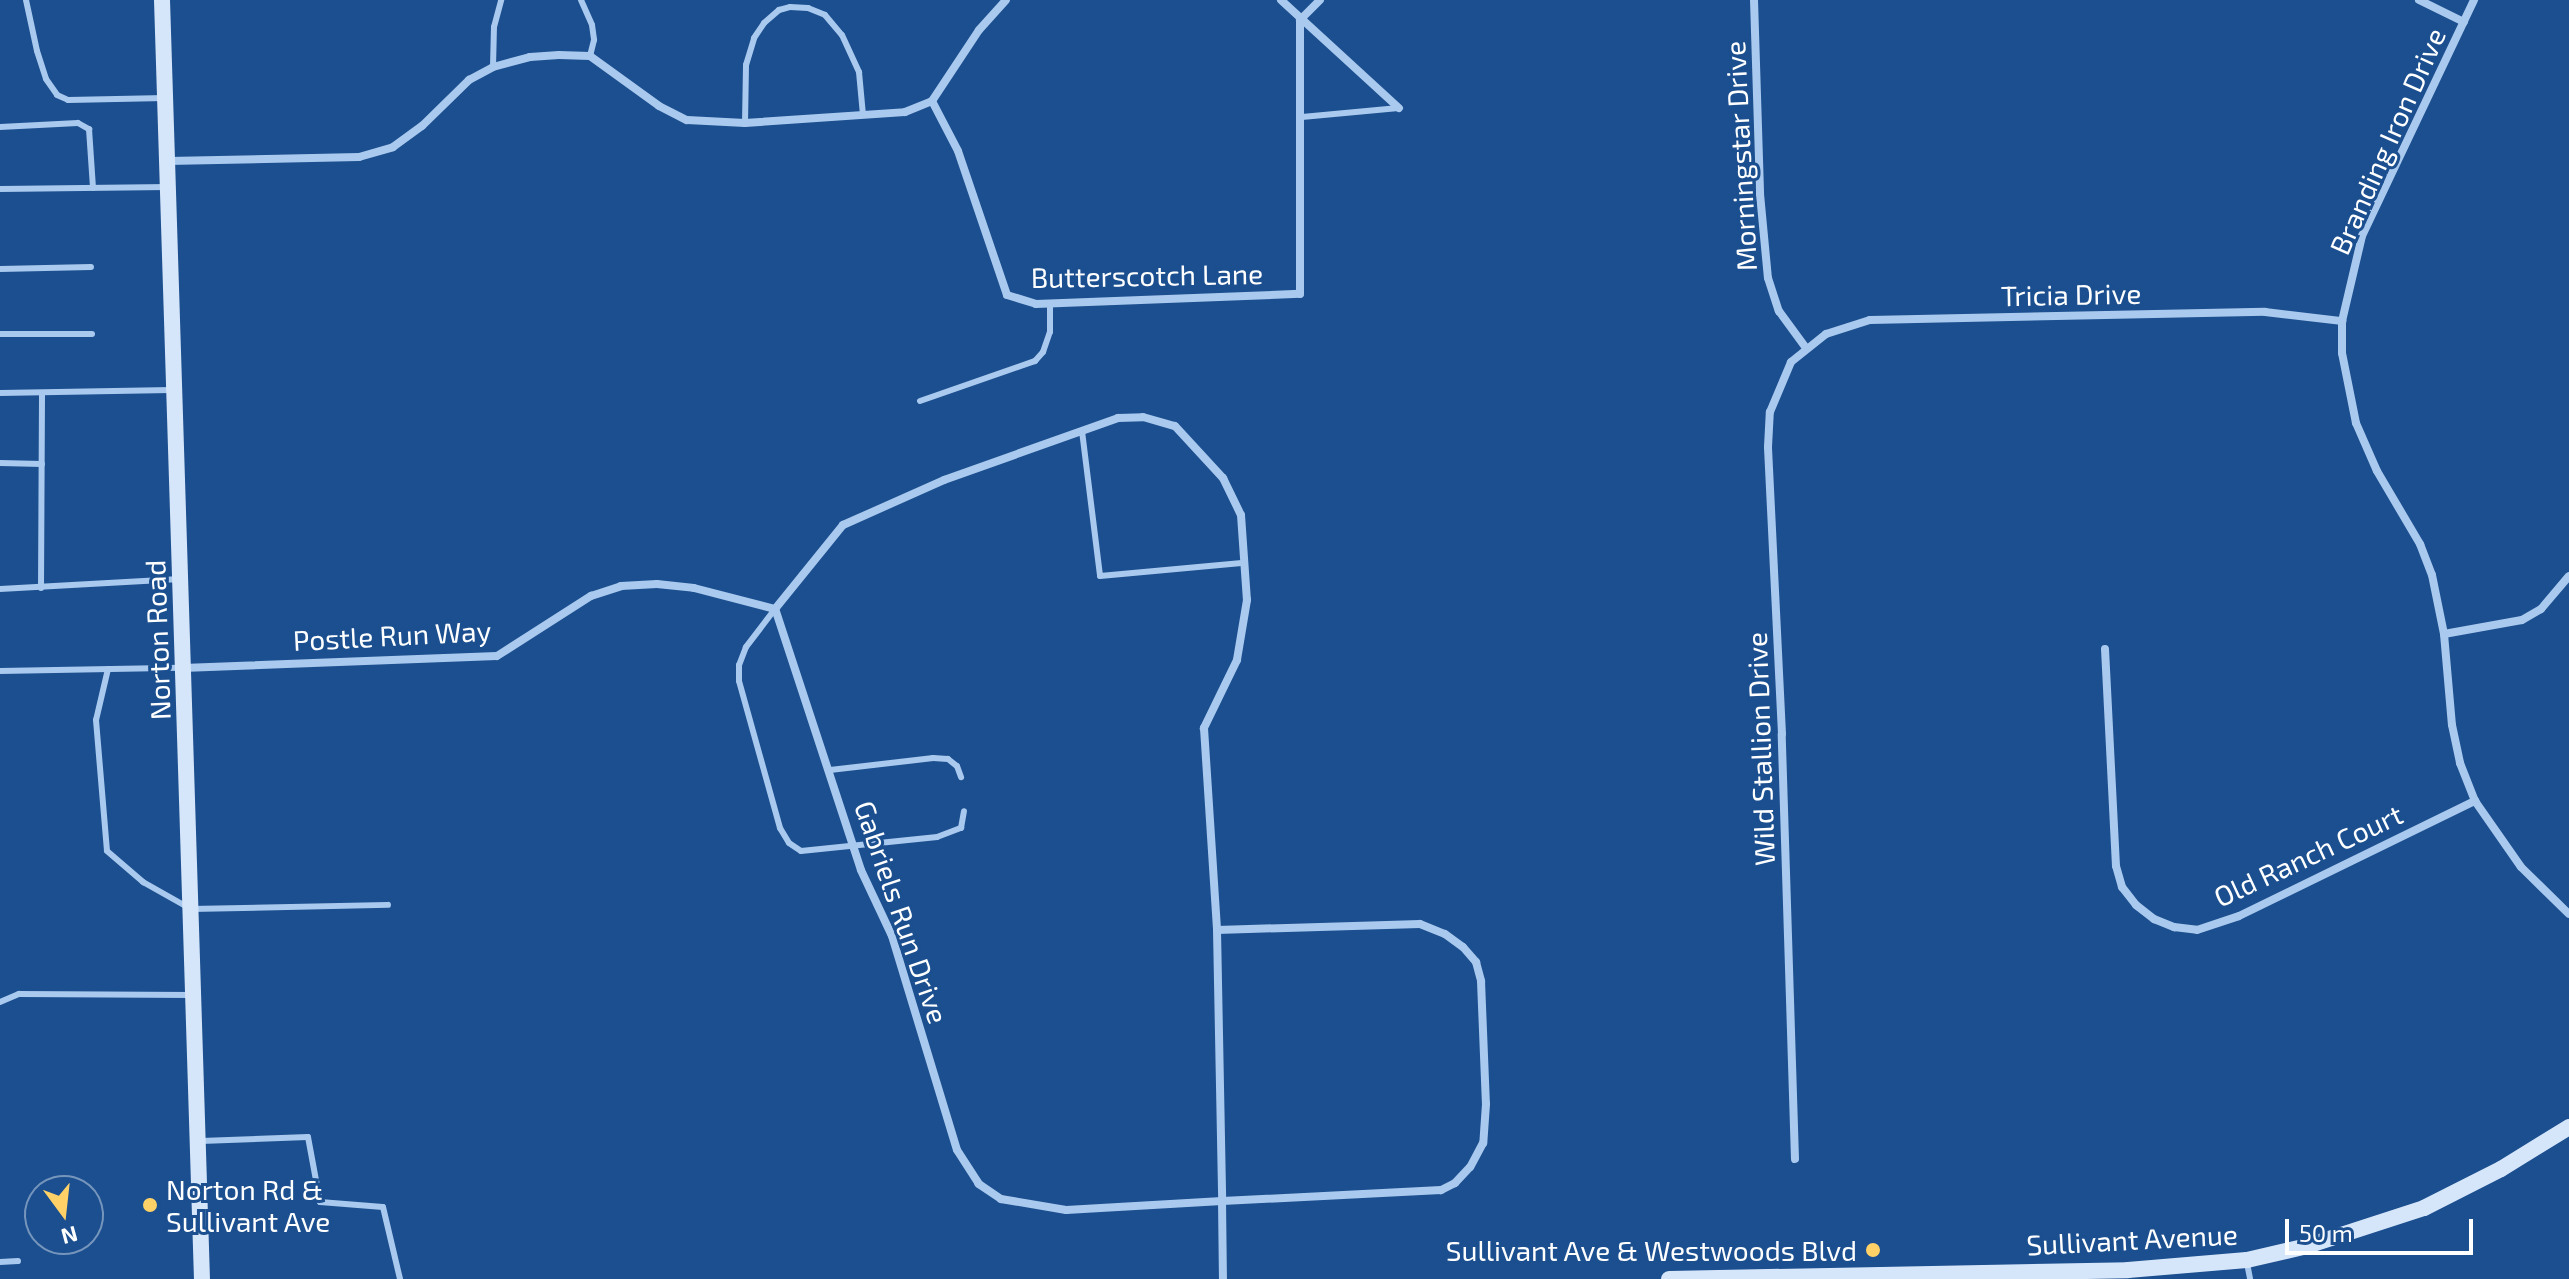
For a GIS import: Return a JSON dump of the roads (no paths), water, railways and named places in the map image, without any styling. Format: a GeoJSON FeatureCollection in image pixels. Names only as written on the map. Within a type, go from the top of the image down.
{"type":"FeatureCollection","features":[{"type":"Feature","properties":{"kind":"main road","name":"Norton Road"},"geometry":{"type":"LineString","coordinates":[[162,0],[202,1279]]}},
{"type":"Feature","properties":{"kind":"main road","name":"Sullivant Avenue"},"geometry":{"type":"LineString","coordinates":[[1669,1279],[2012,1276],[2170,1268],[2247,1260],[2307,1246],[2424,1208],[2501,1169],[2569,1127]]}},
{"type":"Feature","properties":{"kind":"street"},"geometry":{"type":"LineString","coordinates":[[167,161],[359,157],[393,147],[422,126],[469,80],[493,67],[530,57],[590,56],[659,106],[687,120],[745,123],[905,112],[932,101],[949,80],[979,30],[1006,0]]}},
{"type":"Feature","properties":{"kind":"street"},"geometry":{"type":"LineString","coordinates":[[1281,0],[1399,108]]}},
{"type":"Feature","properties":{"kind":"street"},"geometry":{"type":"LineString","coordinates":[[1300,20],[1320,0]]}},
{"type":"Feature","properties":{"kind":"street","name":"Morningstar Drive"},"geometry":{"type":"LineString","coordinates":[[1754,0],[1760,194],[1768,278],[1779,311],[1806,348]]}},
{"type":"Feature","properties":{"kind":"street"},"geometry":{"type":"LineString","coordinates":[[2419,0],[2464,22]]}},
{"type":"Feature","properties":{"kind":"street","name":"Branding Iron Drive"},"geometry":{"type":"LineString","coordinates":[[2474,0],[2362,236],[2342,321],[2347,390],[2356,423],[2377,471],[2420,544],[2435,586],[2444,634],[2452,725],[2460,763],[2475,801],[2521,867],[2569,914]]}},
{"type":"Feature","properties":{"kind":"street","name":"Butterscotch Lane"},"geometry":{"type":"LineString","coordinates":[[932,101],[958,151],[1007,295],[1036,304],[1300,294],[1300,20]]}},
{"type":"Feature","properties":{"kind":"street","name":"Tricia Drive"},"geometry":{"type":"LineString","coordinates":[[1806,348],[1826,334],[1870,320],[2265,312],[2342,321]]}},
{"type":"Feature","properties":{"kind":"street","name":"Wild Stallion Drive"},"geometry":{"type":"LineString","coordinates":[[1795,1159],[1782,734],[1768,447],[1770,412],[1780,383],[1791,362],[1806,348]]}},
{"type":"Feature","properties":{"kind":"street"},"geometry":{"type":"LineString","coordinates":[[775,609],[843,525],[944,480],[1118,418],[1143,417],[1175,426],[1223,478],[1241,515],[1247,600],[1237,660],[1204,728],[1217,930],[1223,1279]]}},
{"type":"Feature","properties":{"kind":"street"},"geometry":{"type":"LineString","coordinates":[[2444,634],[2522,620],[2541,609],[2569,576]]}},
{"type":"Feature","properties":{"kind":"street","name":"Postle Run Way"},"geometry":{"type":"LineString","coordinates":[[183,668],[497,656],[591,596],[621,586],[657,584],[694,588],[775,609]]}},
{"type":"Feature","properties":{"kind":"street","name":"Gabriels Run Drive"},"geometry":{"type":"LineString","coordinates":[[775,609],[861,870],[892,936],[957,1150],[979,1184],[1001,1199],[1066,1210],[1441,1190],[1455,1183],[1470,1167],[1483,1143],[1486,1104],[1481,981],[1476,962],[1445,934],[1420,924],[1217,930]]}},
{"type":"Feature","properties":{"kind":"street","name":"Old Ranch Court"},"geometry":{"type":"LineString","coordinates":[[2105,649],[2112,843],[2116,866],[2122,887],[2136,905],[2154,919],[2174,927],[2197,930],[2239,916],[2475,801]]}},
{"type":"Feature","properties":{"kind":"lane"},"geometry":{"type":"LineString","coordinates":[[26,0],[46,79],[57,95],[68,100],[165,98]]}},
{"type":"Feature","properties":{"kind":"lane"},"geometry":{"type":"LineString","coordinates":[[493,67],[494,27],[501,0]]}},
{"type":"Feature","properties":{"kind":"lane"},"geometry":{"type":"LineString","coordinates":[[581,0],[592,25],[594,40],[590,56]]}},
{"type":"Feature","properties":{"kind":"lane"},"geometry":{"type":"LineString","coordinates":[[745,123],[746,65],[754,38],[764,23],[779,10],[790,7],[808,8],[825,15],[842,35],[859,72],[863,115]]}},
{"type":"Feature","properties":{"kind":"lane"},"geometry":{"type":"LineString","coordinates":[[1302,117],[1399,108]]}},
{"type":"Feature","properties":{"kind":"lane"},"geometry":{"type":"LineString","coordinates":[[0,127],[78,123],[89,129],[93,188]]}},
{"type":"Feature","properties":{"kind":"lane"},"geometry":{"type":"LineString","coordinates":[[0,189],[168,187]]}},
{"type":"Feature","properties":{"kind":"lane"},"geometry":{"type":"LineString","coordinates":[[0,269],[91,267]]}},
{"type":"Feature","properties":{"kind":"lane"},"geometry":{"type":"LineString","coordinates":[[920,401],[1035,361],[1043,352],[1050,332],[1050,303]]}},
{"type":"Feature","properties":{"kind":"lane"},"geometry":{"type":"LineString","coordinates":[[0,334],[92,334]]}},
{"type":"Feature","properties":{"kind":"lane"},"geometry":{"type":"LineString","coordinates":[[0,393],[175,390]]}},
{"type":"Feature","properties":{"kind":"lane"},"geometry":{"type":"LineString","coordinates":[[41,588],[42,393]]}},
{"type":"Feature","properties":{"kind":"lane"},"geometry":{"type":"LineString","coordinates":[[1082,431],[1100,576],[1244,563]]}},
{"type":"Feature","properties":{"kind":"lane"},"geometry":{"type":"LineString","coordinates":[[0,463],[42,464]]}},
{"type":"Feature","properties":{"kind":"lane"},"geometry":{"type":"LineString","coordinates":[[0,589],[181,579]]}},
{"type":"Feature","properties":{"kind":"lane"},"geometry":{"type":"LineString","coordinates":[[775,609],[746,647],[739,665],[739,681],[780,828],[789,843],[801,851],[951,835],[961,828],[964,811]]}},
{"type":"Feature","properties":{"kind":"lane"},"geometry":{"type":"LineString","coordinates":[[0,671],[183,668]]}},
{"type":"Feature","properties":{"kind":"lane"},"geometry":{"type":"LineString","coordinates":[[108,669],[96,720],[107,851],[143,882],[191,909],[388,905]]}},
{"type":"Feature","properties":{"kind":"lane"},"geometry":{"type":"LineString","coordinates":[[830,770],[933,758],[948,759],[957,766],[961,777]]}},
{"type":"Feature","properties":{"kind":"lane"},"geometry":{"type":"LineString","coordinates":[[0,1002],[19,994],[194,995]]}},
{"type":"Feature","properties":{"kind":"lane"},"geometry":{"type":"LineString","coordinates":[[197,1141],[308,1137],[320,1202],[383,1207],[400,1279]]}},
{"type":"Feature","properties":{"kind":"lane"},"geometry":{"type":"LineString","coordinates":[[2247,1260],[2250,1279]]}},
{"type":"Feature","properties":{"kind":"lane"},"geometry":{"type":"LineString","coordinates":[[0,1262],[18,1261]]}},
{"type":"Feature","properties":{"kind":"place","name":"Norton Rd & Sullivant Ave"},"geometry":{"type":"Point","coordinates":[150,1205]}},
{"type":"Feature","properties":{"kind":"place","name":"Sullivant Ave & Westwoods Blvd"},"geometry":{"type":"Point","coordinates":[1873,1250]}}]}
